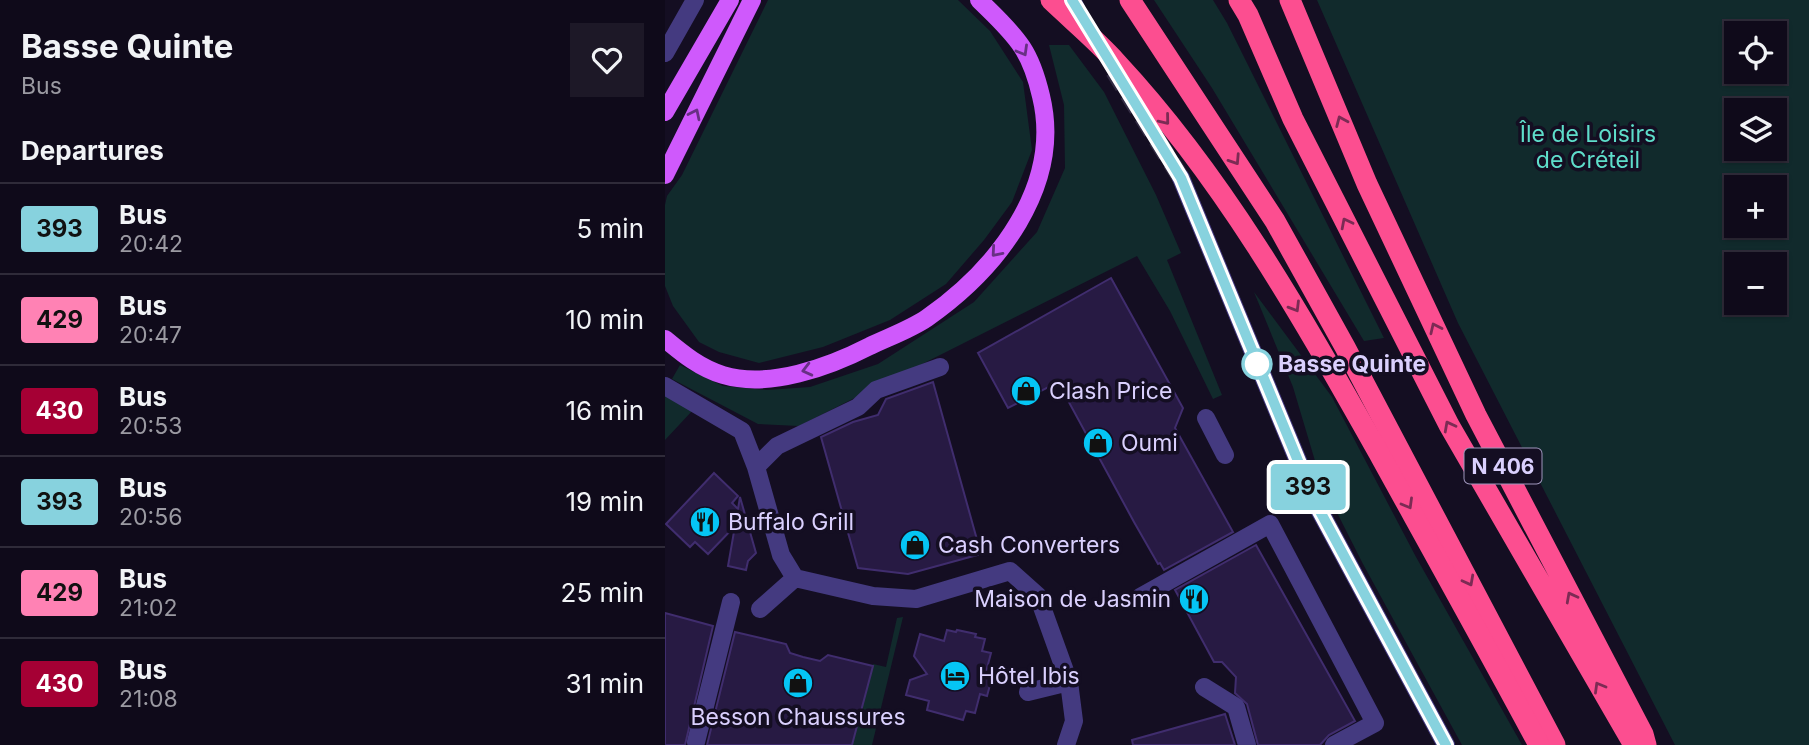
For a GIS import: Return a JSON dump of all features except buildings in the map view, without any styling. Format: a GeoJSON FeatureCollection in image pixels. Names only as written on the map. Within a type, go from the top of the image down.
{"type":"FeatureCollection","features":[{"type":"Feature","properties":{"kind":"highway"},"geometry":{"type":"LineString","coordinates":[[1051,0],[1115,61],[1165,119],[1216,186],[1290,298],[1429,540],[1539,745]]}},
{"type":"Feature","properties":{"kind":"highway"},"geometry":{"type":"LineString","coordinates":[[1131,0],[1275,221],[1555,745]]}},
{"type":"Feature","properties":{"kind":"highway"},"geometry":{"type":"LineString","coordinates":[[1239,0],[1293,119],[1449,425],[1634,745]]}},
{"type":"Feature","properties":{"kind":"highway","name":"N 406"},"geometry":{"type":"LineString","coordinates":[[1290,0],[1367,184],[1476,415],[1643,734],[1646,745]]}},
{"type":"Feature","properties":{"kind":"main road"},"geometry":{"type":"LineString","coordinates":[[665,112],[730,0]]}},
{"type":"Feature","properties":{"kind":"main road"},"geometry":{"type":"LineString","coordinates":[[665,175],[753,0]]}},
{"type":"Feature","properties":{"kind":"main road"},"geometry":{"type":"LineString","coordinates":[[665,339],[691,361],[724,376],[769,380],[838,362],[926,318],[972,280],[1014,232],[1034,195],[1042,166],[1046,134],[1036,75],[1022,47],[1004,24],[979,0]]}},
{"type":"Feature","properties":{"kind":"street"},"geometry":{"type":"LineString","coordinates":[[665,54],[695,0]]}},
{"type":"Feature","properties":{"kind":"street"},"geometry":{"type":"LineString","coordinates":[[1181,178],[1315,502],[1446,745]]}},
{"type":"Feature","properties":{"kind":"street"},"geometry":{"type":"LineString","coordinates":[[756,467],[777,446],[858,407],[876,390],[940,367]]}},
{"type":"Feature","properties":{"kind":"street"},"geometry":{"type":"LineString","coordinates":[[665,386],[742,431],[756,467],[781,555],[795,578],[873,596],[916,599],[1010,571],[1038,596],[1069,682],[1074,721],[1066,745]]}},
{"type":"Feature","properties":{"kind":"street"},"geometry":{"type":"LineString","coordinates":[[1206,418],[1225,455]]}},
{"type":"Feature","properties":{"kind":"street"},"geometry":{"type":"LineString","coordinates":[[1140,597],[1270,524],[1375,723],[1334,745]]}},
{"type":"Feature","properties":{"kind":"street"},"geometry":{"type":"LineString","coordinates":[[760,610],[795,578]]}},
{"type":"Feature","properties":{"kind":"street"},"geometry":{"type":"LineString","coordinates":[[696,741],[731,602]]}},
{"type":"Feature","properties":{"kind":"street"},"geometry":{"type":"LineString","coordinates":[[1028,692],[1069,682]]}},
{"type":"Feature","properties":{"kind":"street"},"geometry":{"type":"LineString","coordinates":[[1204,687],[1235,706],[1247,745]]}},
{"type":"Feature","properties":{"kind":"green space"},"geometry":{"type":"Polygon","coordinates":[[[768,0],[958,0],[990,31],[1023,82],[1032,150],[1012,202],[946,284],[890,320],[823,347],[759,363],[719,352],[699,342],[673,306],[665,286],[665,205],[667,196],[682,175],[768,0]]]}},
{"type":"Feature","properties":{"kind":"green space"},"geometry":{"type":"Polygon","coordinates":[[[1154,0],[1213,0],[1227,23],[1384,338],[1364,341],[1212,88],[1154,0]]]}},
{"type":"Feature","properties":{"kind":"green space","name":"Île de Loisirs de Créteil"},"geometry":{"type":"Polygon","coordinates":[[[1317,0],[1809,0],[1809,745],[1675,745],[1458,323],[1317,0]]]}},
{"type":"Feature","properties":{"kind":"green space"},"geometry":{"type":"Polygon","coordinates":[[[1049,45],[1069,45],[1104,92],[1156,195],[1181,253],[1167,260],[1222,395],[1213,399],[1170,311],[1137,256],[799,426],[758,424],[672,379],[680,365],[723,386],[767,390],[810,387],[878,364],[974,302],[1037,232],[1065,168],[1064,105],[1049,45]]]}},
{"type":"Feature","properties":{"kind":"green space"},"geometry":{"type":"Polygon","coordinates":[[[1254,292],[1332,397],[1416,557],[1522,745],[1462,745],[1321,481],[1293,387],[1254,292]]]}},
{"type":"Feature","properties":{"kind":"green space"},"geometry":{"type":"Polygon","coordinates":[[[665,395],[693,410],[665,440],[665,395]]]}},
{"type":"Feature","properties":{"kind":"green space"},"geometry":{"type":"Polygon","coordinates":[[[903,617],[872,745],[852,745],[873,664],[886,667],[897,618],[903,617]]]}},
{"type":"Feature","properties":{"kind":"tunnel"},"geometry":{"type":"LineString","coordinates":[[1114,71],[1181,178]]}},
{"type":"Feature","properties":{"kind":"bus line","name":"393"},"geometry":{"type":"LineString","coordinates":[[1072,0],[1181,178],[1315,502],[1446,745]]}},
{"type":"Feature","properties":{"kind":"place","name":"Basse Quinte"},"geometry":{"type":"Point","coordinates":[1257,364]}},
{"type":"Feature","properties":{"kind":"place","name":"Clash Price"},"geometry":{"type":"Point","coordinates":[1026,391]}},
{"type":"Feature","properties":{"kind":"place","name":"Oumi"},"geometry":{"type":"Point","coordinates":[1098,443]}},
{"type":"Feature","properties":{"kind":"place","name":"Buffalo Grill"},"geometry":{"type":"Point","coordinates":[705,522]}},
{"type":"Feature","properties":{"kind":"place","name":"Cash Converters"},"geometry":{"type":"Point","coordinates":[915,545]}},
{"type":"Feature","properties":{"kind":"place","name":"Maison de Jasmin"},"geometry":{"type":"Point","coordinates":[1194,599]}},
{"type":"Feature","properties":{"kind":"place","name":"Hôtel Ibis"},"geometry":{"type":"Point","coordinates":[955,676]}},
{"type":"Feature","properties":{"kind":"place","name":"Besson Chaussures"},"geometry":{"type":"Point","coordinates":[798,683]}}]}
